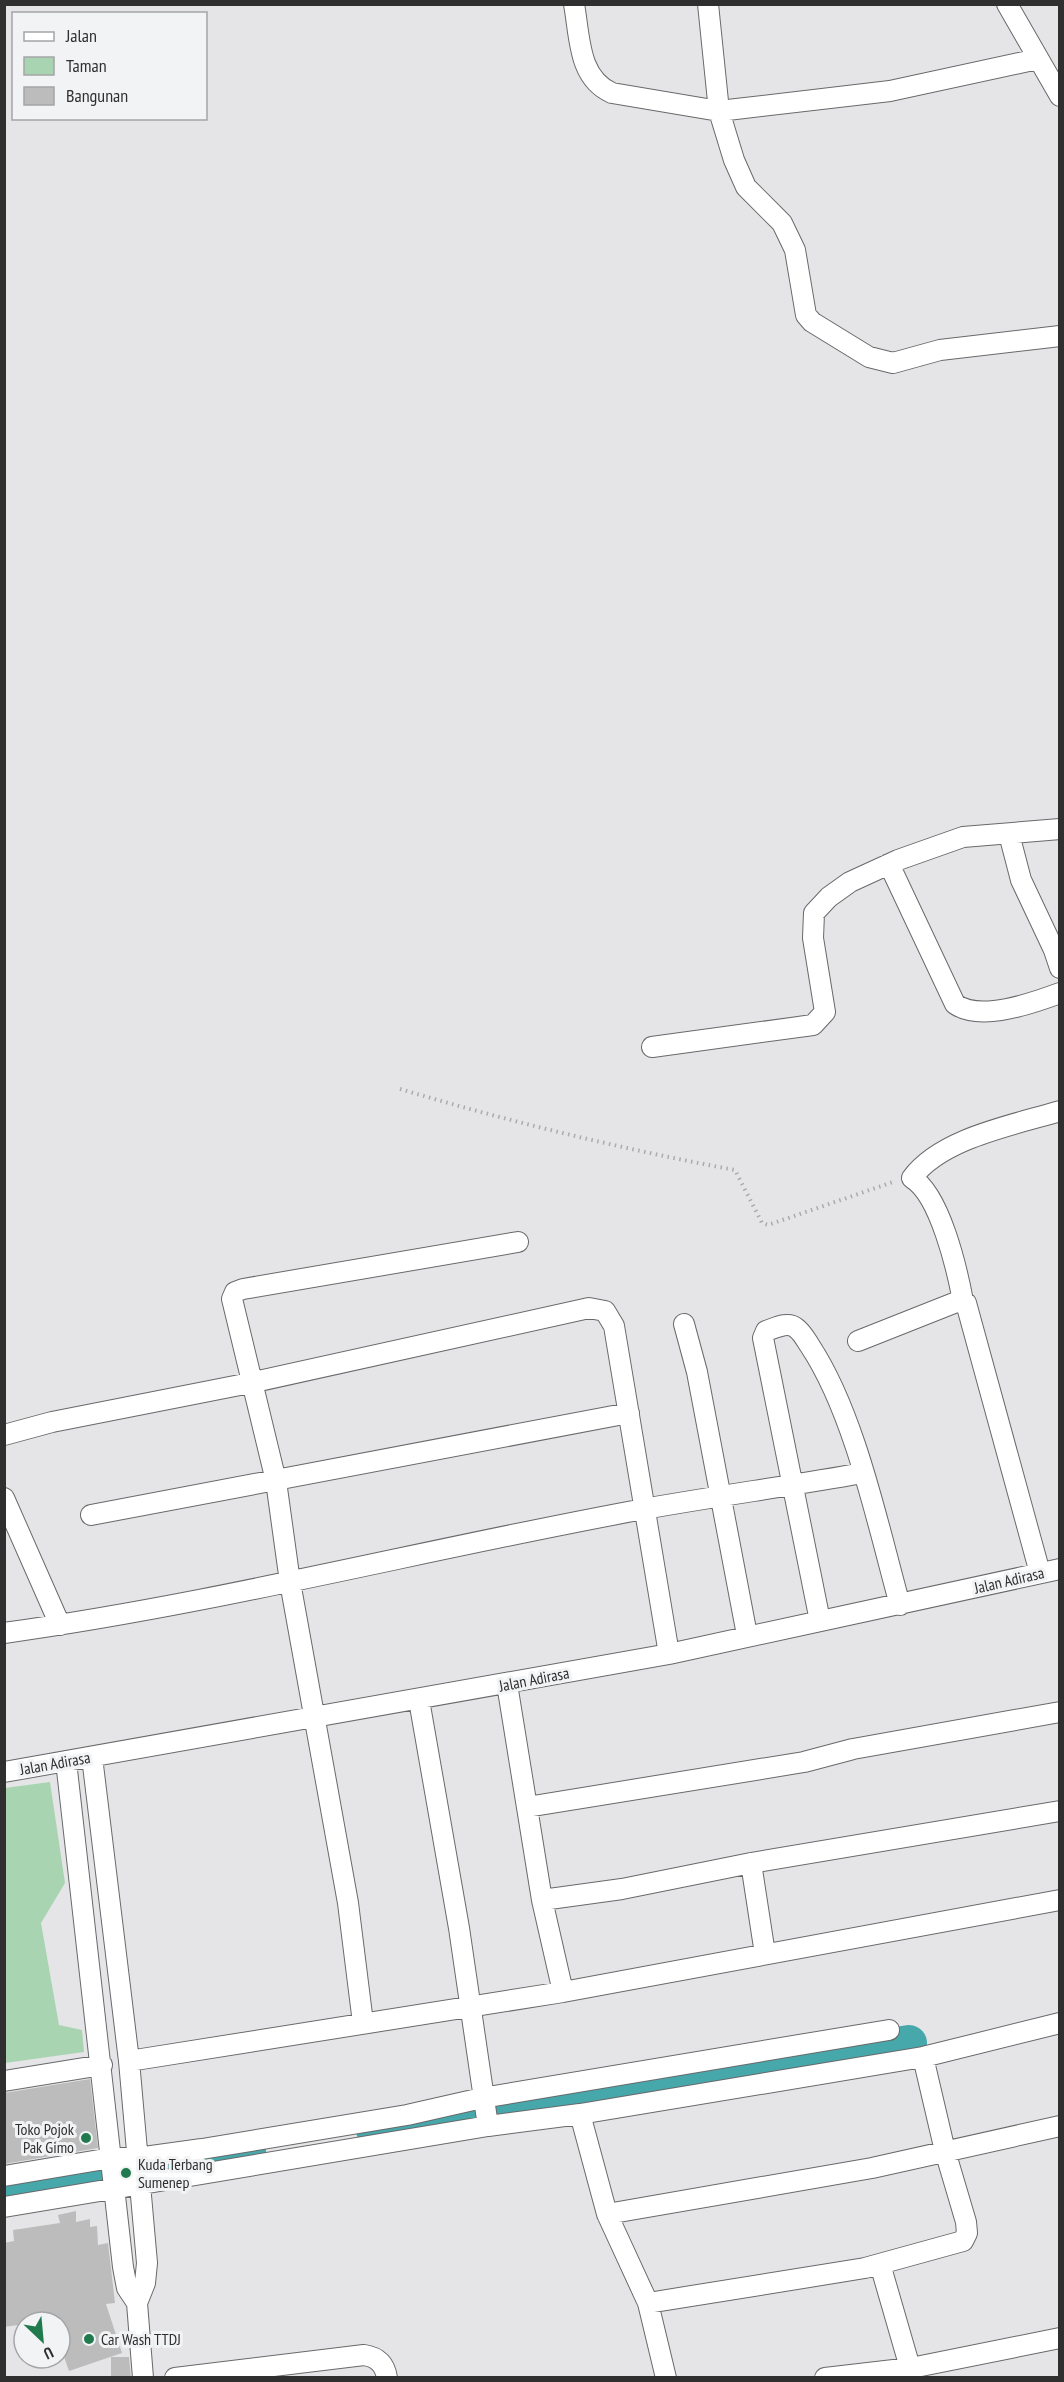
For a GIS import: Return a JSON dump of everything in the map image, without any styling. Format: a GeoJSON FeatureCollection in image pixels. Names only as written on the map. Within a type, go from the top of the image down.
{"type":"FeatureCollection","features":[{"type":"Feature","properties":{"kind":"street"},"geometry":{"type":"LineString","coordinates":[[574,4],[585,69],[600,88],[612,93],[719,111],[890,91],[1038,59]]}},
{"type":"Feature","properties":{"kind":"street"},"geometry":{"type":"LineString","coordinates":[[708,4],[719,111],[734,160],[746,187],[776,216],[795,250],[806,315],[819,327],[869,357],[893,363],[940,350],[1059,336]]}},
{"type":"Feature","properties":{"kind":"street"},"geometry":{"type":"LineString","coordinates":[[1007,4],[1059,96]]}},
{"type":"Feature","properties":{"kind":"street"},"geometry":{"type":"LineString","coordinates":[[652,1047],[813,1025],[825,1012],[813,938],[814,913],[850,882],[889,864],[963,837],[1059,829]]}},
{"type":"Feature","properties":{"kind":"street"},"geometry":{"type":"LineString","coordinates":[[1009,834],[1021,880],[1054,950],[1059,968]]}},
{"type":"Feature","properties":{"kind":"street"},"geometry":{"type":"LineString","coordinates":[[889,864],[955,1004],[964,1011],[1024,1006],[1059,993]]}},
{"type":"Feature","properties":{"kind":"street"},"geometry":{"type":"LineString","coordinates":[[1050,1571],[969,1310],[963,1301],[958,1275],[929,1197],[920,1183],[912,1178],[931,1158],[976,1137],[1059,1111]]}},
{"type":"Feature","properties":{"kind":"street"},"geometry":{"type":"LineString","coordinates":[[363,2023],[348,1903],[290,1582],[276,1481],[250,1383],[232,1299],[235,1292],[518,1242]]}},
{"type":"Feature","properties":{"kind":"street"},"geometry":{"type":"LineString","coordinates":[[858,1341],[963,1301]]}},
{"type":"Feature","properties":{"kind":"street"},"geometry":{"type":"LineString","coordinates":[[4,1435],[52,1422],[250,1383],[597,1308],[605,1311],[613,1321],[669,1654]]}},
{"type":"Feature","properties":{"kind":"street"},"geometry":{"type":"LineString","coordinates":[[684,1324],[697,1372],[747,1635]]}},
{"type":"Feature","properties":{"kind":"street"},"geometry":{"type":"LineString","coordinates":[[820,1621],[763,1338],[766,1331],[785,1325],[798,1329],[816,1356],[840,1406],[863,1473],[900,1605]]}},
{"type":"Feature","properties":{"kind":"street"},"geometry":{"type":"LineString","coordinates":[[91,1515],[276,1481],[412,1452],[630,1413]]}},
{"type":"Feature","properties":{"kind":"street"},"geometry":{"type":"LineString","coordinates":[[4,1633],[60,1626],[290,1582],[644,1509],[863,1473]]}},
{"type":"Feature","properties":{"kind":"street"},"geometry":{"type":"LineString","coordinates":[[4,1498],[60,1626]]}},
{"type":"Feature","properties":{"kind":"street","name":"Jalan Adirasa"},"geometry":{"type":"LineString","coordinates":[[4,1772],[669,1654],[747,1635],[900,1605],[1050,1571]]}},
{"type":"Feature","properties":{"kind":"street"},"geometry":{"type":"LineString","coordinates":[[507,1684],[542,1900],[563,1992]]}},
{"type":"Feature","properties":{"kind":"street"},"geometry":{"type":"LineString","coordinates":[[419,1700],[459,1928],[488,2125]]}},
{"type":"Feature","properties":{"kind":"street"},"geometry":{"type":"LineString","coordinates":[[527,1808],[804,1762],[853,1749],[1059,1712]]}},
{"type":"Feature","properties":{"kind":"street"},"geometry":{"type":"LineString","coordinates":[[92,1757],[129,2061],[147,2263],[145,2283],[137,2303],[143,2378]]}},
{"type":"Feature","properties":{"kind":"street"},"geometry":{"type":"LineString","coordinates":[[66,1761],[123,2267],[127,2288],[137,2303]]}},
{"type":"Feature","properties":{"kind":"street"},"geometry":{"type":"LineString","coordinates":[[542,1900],[622,1889],[751,1863],[1059,1811]]}},
{"type":"Feature","properties":{"kind":"street"},"geometry":{"type":"LineString","coordinates":[[751,1863],[765,1954]]}},
{"type":"Feature","properties":{"kind":"street"},"geometry":{"type":"LineString","coordinates":[[129,2061],[563,1992],[1059,1900]]}},
{"type":"Feature","properties":{"kind":"street"},"geometry":{"type":"LineString","coordinates":[[4,2207],[488,2125],[580,2114],[923,2057],[1059,2023]]}},
{"type":"Feature","properties":{"kind":"street"},"geometry":{"type":"LineString","coordinates":[[4,2176],[111,2158],[137,2158],[407,2115],[483,2099],[889,2030]]}},
{"type":"Feature","properties":{"kind":"street"},"geometry":{"type":"LineString","coordinates":[[648,2303],[880,2264],[963,2241],[967,2233],[966,2222],[945,2151],[923,2057]]}},
{"type":"Feature","properties":{"kind":"street"},"geometry":{"type":"LineString","coordinates":[[4,2080],[102,2065]]}},
{"type":"Feature","properties":{"kind":"street"},"geometry":{"type":"LineString","coordinates":[[580,2114],[607,2214],[648,2303],[666,2378]]}},
{"type":"Feature","properties":{"kind":"street"},"geometry":{"type":"LineString","coordinates":[[607,2214],[872,2168],[1059,2126]]}},
{"type":"Feature","properties":{"kind":"street"},"geometry":{"type":"LineString","coordinates":[[880,2264],[912,2373]]}},
{"type":"Feature","properties":{"kind":"street"},"geometry":{"type":"LineString","coordinates":[[825,2378],[912,2373],[1059,2338]]}},
{"type":"Feature","properties":{"kind":"street"},"geometry":{"type":"LineString","coordinates":[[175,2378],[364,2355],[373,2357],[381,2363],[387,2378]]}},
{"type":"Feature","properties":{"kind":"path"},"geometry":{"type":"LineString","coordinates":[[400,1089],[502,1120],[735,1170],[762,1223],[768,1225],[897,1180],[912,1178]]}},
{"type":"Feature","properties":{"kind":"green space"},"geometry":{"type":"Polygon","coordinates":[[[50,1782],[65,1883],[41,1923],[59,2025],[82,2030],[84,2052],[5,2063],[5,1788],[50,1782]]]}},
{"type":"Feature","properties":{"kind":"building"},"geometry":{"type":"Polygon","coordinates":[[[90,2079],[98,2148],[4,2164],[4,2093],[90,2079]]]}},
{"type":"Feature","properties":{"kind":"building"},"geometry":{"type":"Polygon","coordinates":[[[76,2211],[76,2222],[90,2219],[90,2227],[97,2226],[98,2245],[108,2243],[115,2303],[106,2304],[122,2353],[72,2370],[72,2310],[12,2310],[12,2326],[4,2327],[4,2243],[14,2241],[13,2230],[60,2223],[58,2215],[76,2211]]]}},
{"type":"Feature","properties":{"kind":"building"},"geometry":{"type":"Polygon","coordinates":[[[111,2357],[129,2357],[131,2378],[111,2378],[111,2357]]]}},
{"type":"Feature","properties":{"kind":"waterway"},"geometry":{"type":"LineString","coordinates":[[374,2130],[909,2043]]}},
{"type":"Feature","properties":{"kind":"waterway"},"geometry":{"type":"LineString","coordinates":[[149,2168],[248,2151]]}},
{"type":"Feature","properties":{"kind":"waterway"},"geometry":{"type":"LineString","coordinates":[[4,2192],[101,2174]]}},
{"type":"Feature","properties":{"kind":"place","name":"Toko Pojok Pak Gimo"},"geometry":{"type":"Point","coordinates":[86,2138]}},
{"type":"Feature","properties":{"kind":"place","name":"Kuda Terbang Sumenep"},"geometry":{"type":"Point","coordinates":[126,2173]}},
{"type":"Feature","properties":{"kind":"place","name":"Car Wash TTDJ"},"geometry":{"type":"Point","coordinates":[89,2339]}}]}
